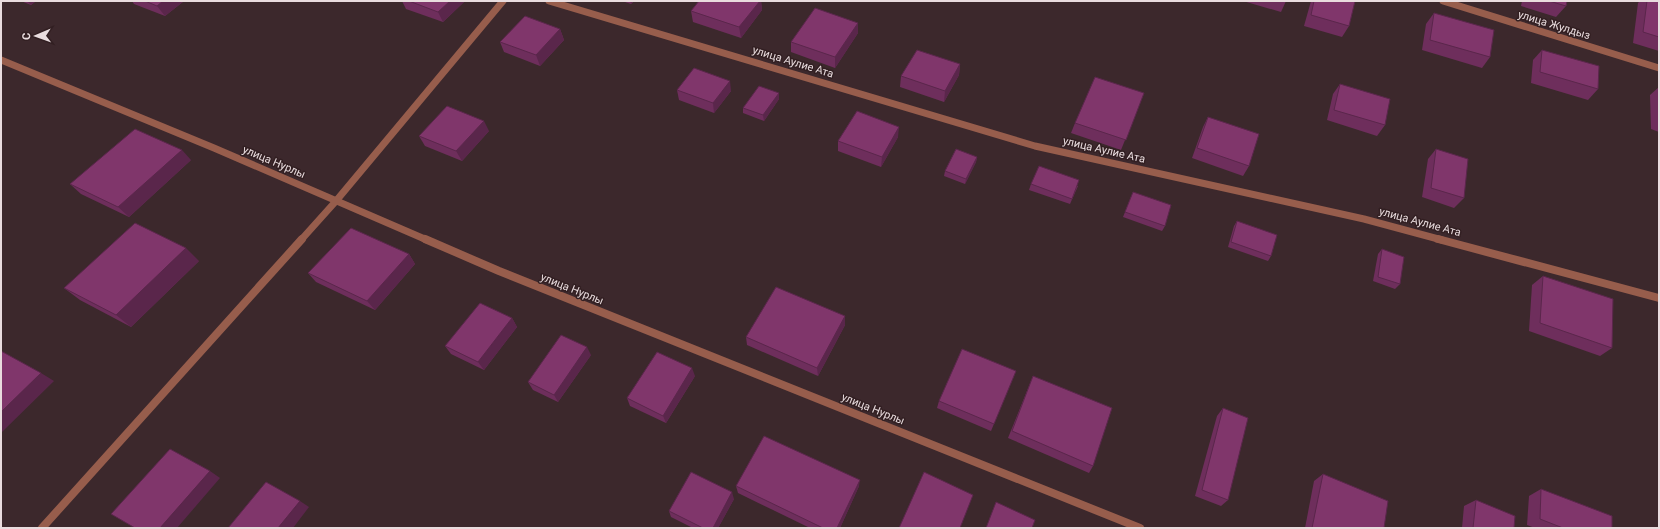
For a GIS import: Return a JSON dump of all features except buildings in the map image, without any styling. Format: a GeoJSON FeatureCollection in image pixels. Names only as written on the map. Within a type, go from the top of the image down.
{"type":"FeatureCollection","features":[{"type":"Feature","properties":{"kind":"street"},"geometry":{"type":"LineString","coordinates":[[42,528],[336,201],[503,1]]}},
{"type":"Feature","properties":{"kind":"street","name":"улица Аулие Ата"},"geometry":{"type":"LineString","coordinates":[[549,1],[1035,146],[1364,219],[1659,298]]}},
{"type":"Feature","properties":{"kind":"street","name":"улица Жулдыз"},"geometry":{"type":"LineString","coordinates":[[1443,1],[1659,68]]}},
{"type":"Feature","properties":{"kind":"street","name":"улица Нурлы"},"geometry":{"type":"LineString","coordinates":[[1,60],[214,148],[499,271],[1140,528]]}}]}
